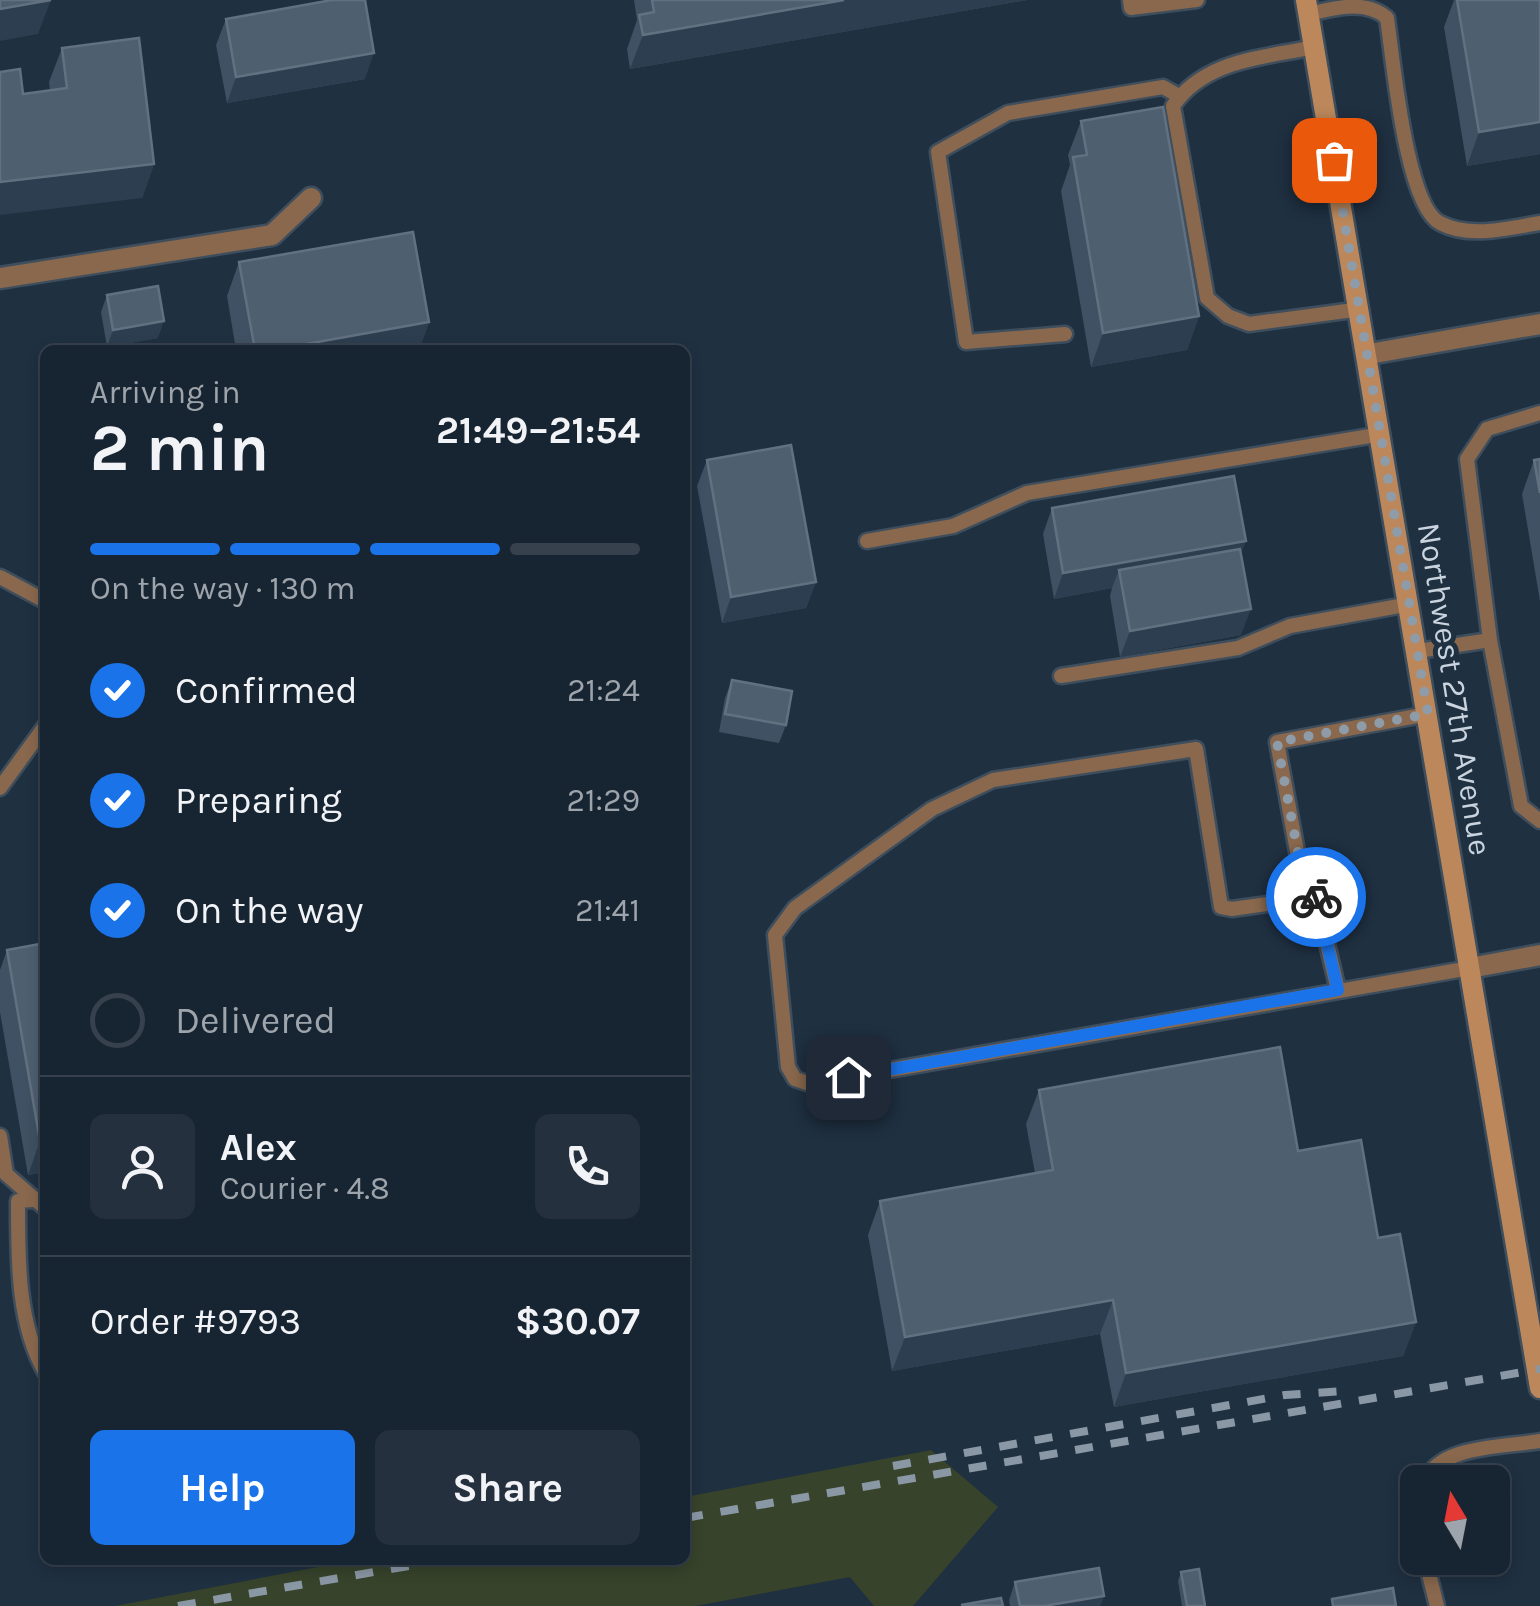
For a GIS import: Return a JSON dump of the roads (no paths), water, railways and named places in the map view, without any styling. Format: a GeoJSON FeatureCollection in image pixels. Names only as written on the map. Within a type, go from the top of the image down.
{"type":"FeatureCollection","features":[{"type":"Feature","properties":{"kind":"main road","name":"Northwest 27th Avenue"},"geometry":{"type":"LineString","coordinates":[[1308,7],[1540,1388]]}},
{"type":"Feature","properties":{"kind":"street"},"geometry":{"type":"LineString","coordinates":[[0,278],[272,235],[311,198]]}},
{"type":"Feature","properties":{"kind":"street"},"geometry":{"type":"LineString","coordinates":[[1369,354],[1540,324]]}},
{"type":"Feature","properties":{"kind":"street"},"geometry":{"type":"LineString","coordinates":[[1470,968],[1540,956]]}},
{"type":"Feature","properties":{"kind":"lane"},"geometry":{"type":"LineString","coordinates":[[1130,0],[1131,8],[1197,0]]}},
{"type":"Feature","properties":{"kind":"lane"},"geometry":{"type":"LineString","coordinates":[[1308,7],[1366,0],[1377,5],[1386,18],[1412,176],[1424,211],[1442,224],[1483,232],[1540,223]]}},
{"type":"Feature","properties":{"kind":"lane"},"geometry":{"type":"LineString","coordinates":[[1314,47],[1220,67],[1180,96],[1173,106],[1207,298],[1228,316],[1249,324],[1361,309]]}},
{"type":"Feature","properties":{"kind":"lane"},"geometry":{"type":"LineString","coordinates":[[1064,334],[966,342],[938,152],[1008,113],[1163,87],[1180,96]]}},
{"type":"Feature","properties":{"kind":"lane"},"geometry":{"type":"LineString","coordinates":[[1540,412],[1486,429],[1466,458],[1490,640],[1521,806],[1540,821]]}},
{"type":"Feature","properties":{"kind":"lane"},"geometry":{"type":"LineString","coordinates":[[868,540],[954,526],[1027,493],[1382,434]]}},
{"type":"Feature","properties":{"kind":"lane"},"geometry":{"type":"LineString","coordinates":[[0,576],[40,598]]}},
{"type":"Feature","properties":{"kind":"lane"},"geometry":{"type":"LineString","coordinates":[[1061,676],[1238,648],[1290,626],[1410,604]]}},
{"type":"Feature","properties":{"kind":"lane"},"geometry":{"type":"LineString","coordinates":[[1418,651],[1490,640]]}},
{"type":"Feature","properties":{"kind":"lane"},"geometry":{"type":"LineString","coordinates":[[1306,895],[1277,742],[1428,714]]}},
{"type":"Feature","properties":{"kind":"lane"},"geometry":{"type":"LineString","coordinates":[[0,788],[40,733]]}},
{"type":"Feature","properties":{"kind":"lane"},"geometry":{"type":"LineString","coordinates":[[1338,990],[1316,897],[1306,895],[1232,909],[1221,906],[1196,749],[993,780],[932,809],[795,908],[775,935],[788,1068],[795,1079],[810,1084],[1470,968]]}},
{"type":"Feature","properties":{"kind":"lane"},"geometry":{"type":"LineString","coordinates":[[0,1136],[6,1174],[38,1204]]}},
{"type":"Feature","properties":{"kind":"lane"},"geometry":{"type":"LineString","coordinates":[[38,1204],[18,1201],[18,1232],[28,1342],[40,1363]]}},
{"type":"Feature","properties":{"kind":"lane"},"geometry":{"type":"LineString","coordinates":[[1436,1465],[1445,1458],[1540,1441]]}},
{"type":"Feature","properties":{"kind":"lane"},"geometry":{"type":"LineString","coordinates":[[1429,1575],[1437,1606]]}},
{"type":"Feature","properties":{"kind":"railway"},"geometry":{"type":"LineString","coordinates":[[690,1517],[1540,1369]]}},
{"type":"Feature","properties":{"kind":"railway"},"geometry":{"type":"LineString","coordinates":[[893,1466],[1285,1395],[1344,1391]]}},
{"type":"Feature","properties":{"kind":"railway"},"geometry":{"type":"LineString","coordinates":[[178,1606],[414,1565]]}}]}
